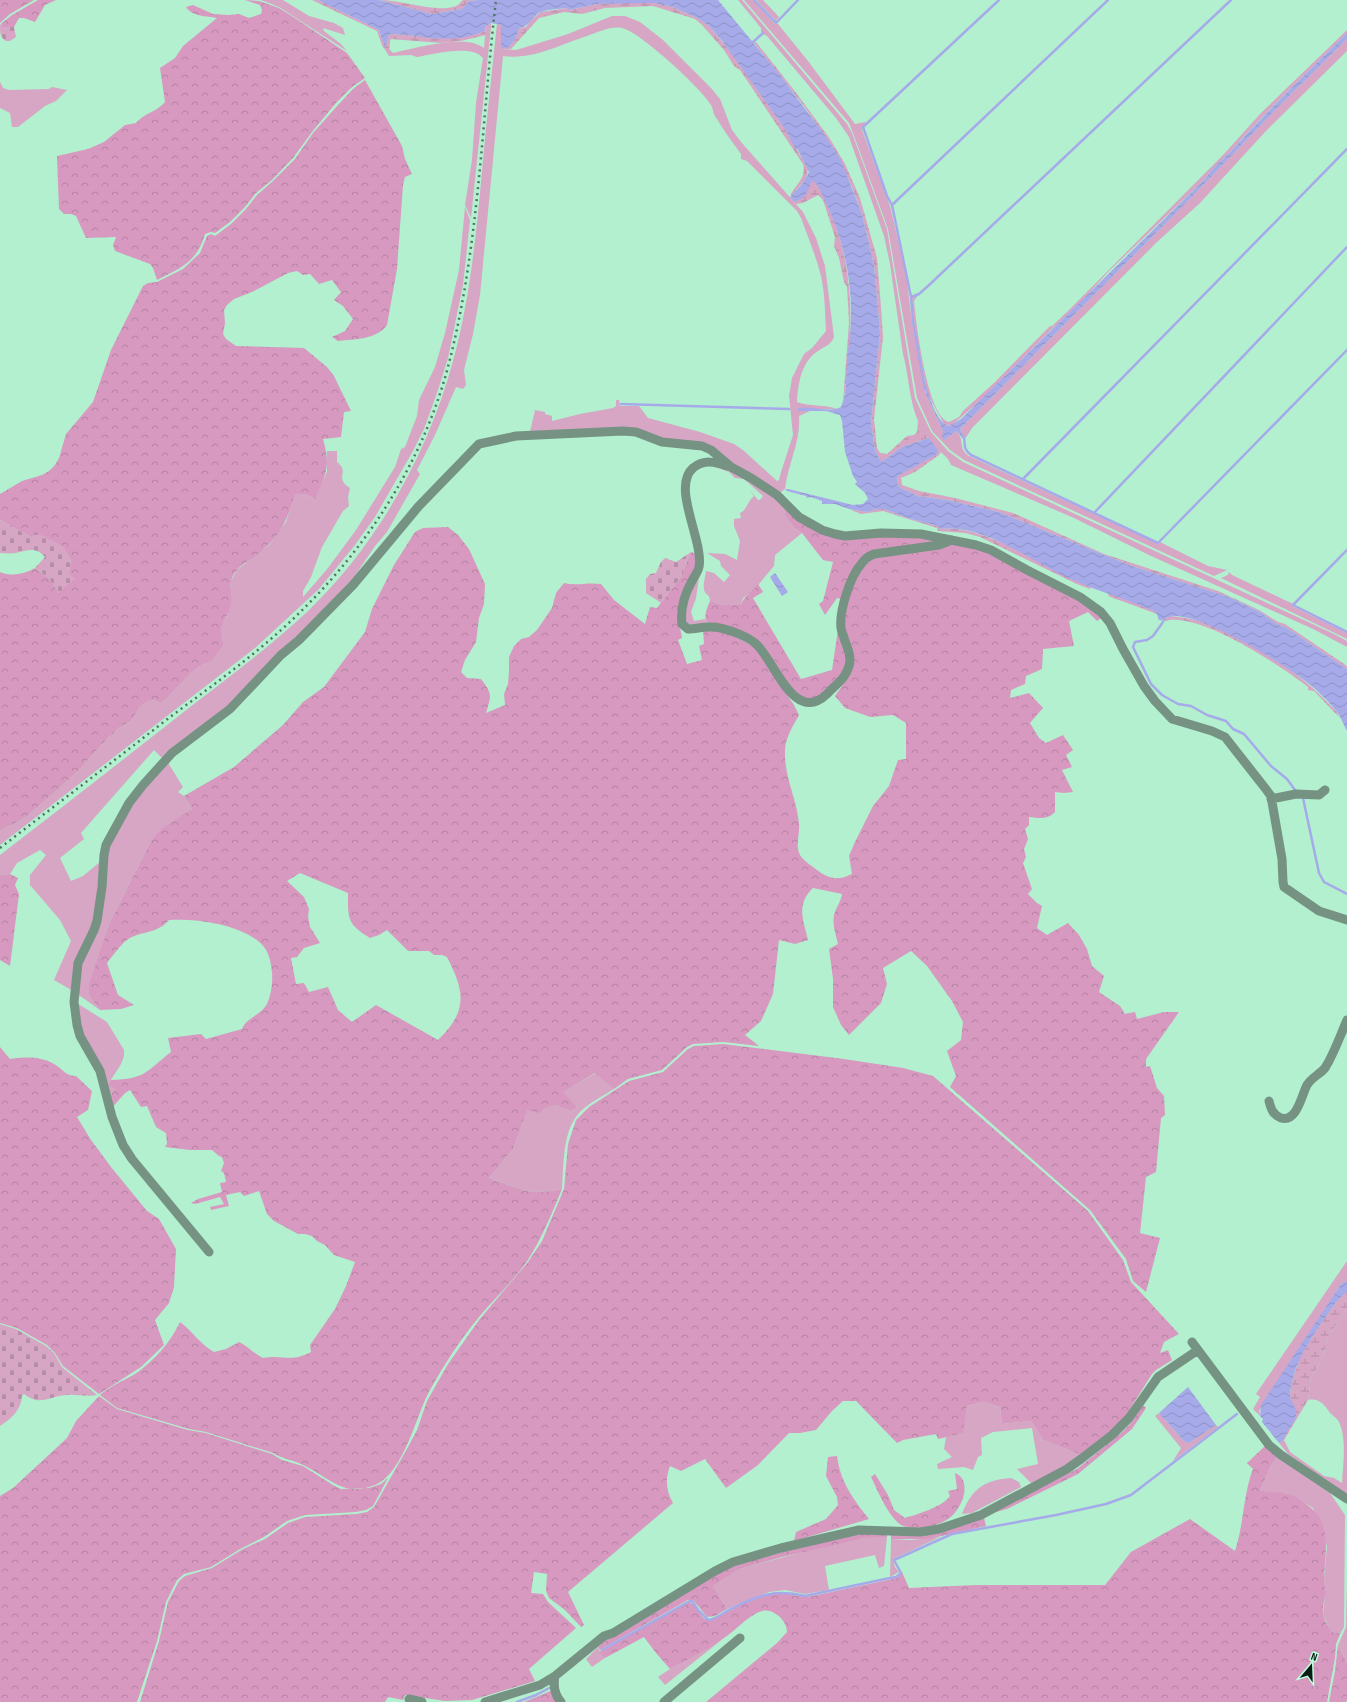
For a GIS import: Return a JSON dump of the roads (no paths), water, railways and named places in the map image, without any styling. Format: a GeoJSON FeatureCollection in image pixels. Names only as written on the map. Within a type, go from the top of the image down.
{"type":"FeatureCollection","features":[{"type":"Feature","properties":{"kind":"street"},"geometry":{"type":"LineString","coordinates":[[209,1252],[132,1159],[123,1145],[108,1107],[100,1071],[80,1036],[77,1025],[74,1002],[78,963],[97,921],[106,845],[129,803],[172,753],[230,709],[281,655],[299,640],[353,586],[418,507],[479,444],[516,436],[623,430],[636,432],[662,442],[702,446],[711,450],[731,467]]}},
{"type":"Feature","properties":{"kind":"street"},"geometry":{"type":"LineString","coordinates":[[954,539],[939,545],[874,554],[866,558],[861,563],[853,575],[842,613],[841,628],[850,664],[847,674],[840,684],[818,701],[796,698],[785,688],[772,664],[755,643],[741,636],[718,628],[709,627],[688,629],[682,624],[682,603],[685,594],[699,568],[700,553],[690,516],[685,487],[686,477],[698,464],[706,461],[716,462],[731,467],[751,478],[777,495],[799,517],[822,530],[845,536],[903,533],[954,539],[991,550],[1026,570],[1080,597],[1101,612],[1110,623],[1134,669],[1155,701],[1172,719],[1212,731],[1225,737],[1265,788],[1271,799],[1282,859],[1284,887],[1319,911],[1347,920]]}},
{"type":"Feature","properties":{"kind":"street"},"geometry":{"type":"LineString","coordinates":[[1271,799],[1296,794],[1319,795],[1325,790]]}},
{"type":"Feature","properties":{"kind":"street"},"geometry":{"type":"LineString","coordinates":[[1269,1101],[1271,1109],[1279,1118],[1285,1119],[1297,1110],[1307,1084],[1320,1074],[1326,1067],[1347,1020]]}},
{"type":"Feature","properties":{"kind":"street"},"geometry":{"type":"LineString","coordinates":[[1192,1342],[1269,1445],[1281,1455],[1347,1499]]}},
{"type":"Feature","properties":{"kind":"street"},"geometry":{"type":"LineString","coordinates":[[485,1702],[540,1685],[555,1676],[604,1636],[613,1633],[715,1571],[733,1562],[782,1548],[859,1530],[920,1532],[939,1529],[981,1515],[1067,1469],[1112,1435],[1129,1418],[1158,1377],[1198,1350]]}},
{"type":"Feature","properties":{"kind":"street"},"geometry":{"type":"LineString","coordinates":[[664,1702],[740,1638]]}},
{"type":"Feature","properties":{"kind":"street"},"geometry":{"type":"LineString","coordinates":[[555,1676],[554,1686],[556,1696],[561,1702]]}},
{"type":"Feature","properties":{"kind":"street"},"geometry":{"type":"LineString","coordinates":[[409,1699],[422,1702]]}},
{"type":"Feature","properties":{"kind":"water"},"geometry":{"type":"Polygon","coordinates":[[[318,0],[379,0],[432,14],[462,9],[469,1],[478,0],[718,0],[780,75],[826,137],[841,160],[862,214],[874,265],[880,333],[871,422],[875,450],[880,460],[883,461],[902,447],[929,438],[938,450],[938,453],[934,456],[898,476],[897,481],[900,487],[917,496],[947,500],[999,512],[1129,565],[1229,597],[1260,612],[1277,624],[1287,628],[1347,669],[1347,731],[1334,708],[1303,679],[1264,654],[1216,628],[1194,620],[1176,616],[1165,619],[1165,621],[1159,620],[1156,612],[1057,573],[1009,546],[975,532],[958,529],[940,529],[938,526],[911,519],[883,509],[876,509],[868,512],[849,509],[835,504],[822,504],[822,501],[811,497],[807,498],[806,496],[787,491],[785,489],[853,505],[863,504],[868,499],[865,493],[855,484],[857,482],[853,476],[845,452],[840,415],[826,411],[798,411],[797,409],[807,408],[830,410],[841,407],[843,402],[851,324],[848,274],[842,245],[837,230],[832,216],[816,184],[812,181],[806,194],[799,200],[794,202],[790,197],[803,183],[809,172],[798,150],[795,148],[785,129],[723,42],[708,25],[673,7],[654,3],[597,4],[569,10],[567,8],[556,9],[539,13],[528,24],[519,28],[516,38],[512,44],[503,49],[501,46],[501,25],[491,23],[486,26],[485,31],[460,38],[448,39],[391,34],[389,35],[385,48],[379,30],[318,0]]]}},
{"type":"Feature","properties":{"kind":"water"},"geometry":{"type":"Polygon","coordinates":[[[1347,33],[1347,39],[1281,104],[1185,204],[960,429],[965,439],[962,438],[957,431],[944,440],[942,437],[943,431],[926,395],[924,378],[936,413],[944,424],[949,426],[961,419],[1206,178],[1215,166],[1230,153],[1289,90],[1347,33]]]}},
{"type":"Feature","properties":{"kind":"water"},"geometry":{"type":"Polygon","coordinates":[[[775,573],[788,592],[782,596],[770,577],[775,573]]]}},
{"type":"Feature","properties":{"kind":"water"},"geometry":{"type":"Polygon","coordinates":[[[1347,1282],[1347,1292],[1336,1303],[1315,1332],[1297,1366],[1290,1393],[1296,1410],[1296,1416],[1286,1433],[1284,1440],[1279,1443],[1262,1422],[1263,1419],[1260,1416],[1261,1405],[1341,1284],[1347,1282]]]}},
{"type":"Feature","properties":{"kind":"water"},"geometry":{"type":"Polygon","coordinates":[[[1188,1387],[1216,1425],[1189,1443],[1184,1441],[1159,1413],[1188,1387]]]}},
{"type":"Feature","properties":{"kind":"waterway"},"geometry":{"type":"LineString","coordinates":[[754,0],[776,23],[798,0]]}},
{"type":"Feature","properties":{"kind":"waterway"},"geometry":{"type":"LineString","coordinates":[[925,389],[913,321],[911,297],[892,205],[887,196],[863,127],[999,0]]}},
{"type":"Feature","properties":{"kind":"waterway"},"geometry":{"type":"LineString","coordinates":[[892,205],[1108,0]]}},
{"type":"Feature","properties":{"kind":"waterway"},"geometry":{"type":"LineString","coordinates":[[911,297],[919,294],[928,286],[1231,0]]}},
{"type":"Feature","properties":{"kind":"waterway"},"geometry":{"type":"LineString","coordinates":[[753,42],[763,33]]}},
{"type":"Feature","properties":{"kind":"waterway"},"geometry":{"type":"LineString","coordinates":[[1023,479],[1347,149]]}},
{"type":"Feature","properties":{"kind":"waterway"},"geometry":{"type":"LineString","coordinates":[[1094,513],[1347,247]]}},
{"type":"Feature","properties":{"kind":"waterway"},"geometry":{"type":"LineString","coordinates":[[963,436],[965,448],[971,455],[1158,543],[1347,350]]}},
{"type":"Feature","properties":{"kind":"waterway"},"geometry":{"type":"LineString","coordinates":[[621,404],[789,409]]}},
{"type":"Feature","properties":{"kind":"waterway"},"geometry":{"type":"LineString","coordinates":[[1347,550],[1293,605],[1347,632]]}},
{"type":"Feature","properties":{"kind":"waterway"},"geometry":{"type":"LineString","coordinates":[[1163,622],[1153,636],[1147,640],[1135,642],[1133,647],[1151,684],[1162,695],[1178,704],[1191,706],[1207,715],[1226,721],[1233,729],[1244,734],[1271,766],[1287,779],[1295,790]]}},
{"type":"Feature","properties":{"kind":"waterway"},"geometry":{"type":"LineString","coordinates":[[1303,798],[1319,873],[1324,882],[1347,894]]}},
{"type":"Feature","properties":{"kind":"waterway"},"geometry":{"type":"LineString","coordinates":[[602,1650],[690,1601],[692,1601],[698,1610],[708,1620],[751,1600],[768,1594],[785,1593],[805,1596],[896,1577],[901,1573],[894,1560],[952,1534],[1056,1515],[1106,1504],[1131,1495],[1237,1414]]}},
{"type":"Feature","properties":{"kind":"waterway"},"geometry":{"type":"LineString","coordinates":[[517,1702],[536,1695],[551,1687]]}},
{"type":"Feature","properties":{"kind":"railway"},"geometry":{"type":"LineString","coordinates":[[0,848],[233,670],[279,632],[320,592],[345,564],[368,534],[389,502],[408,469],[424,435],[438,399],[449,363],[459,319],[473,229],[496,0]]}}]}
